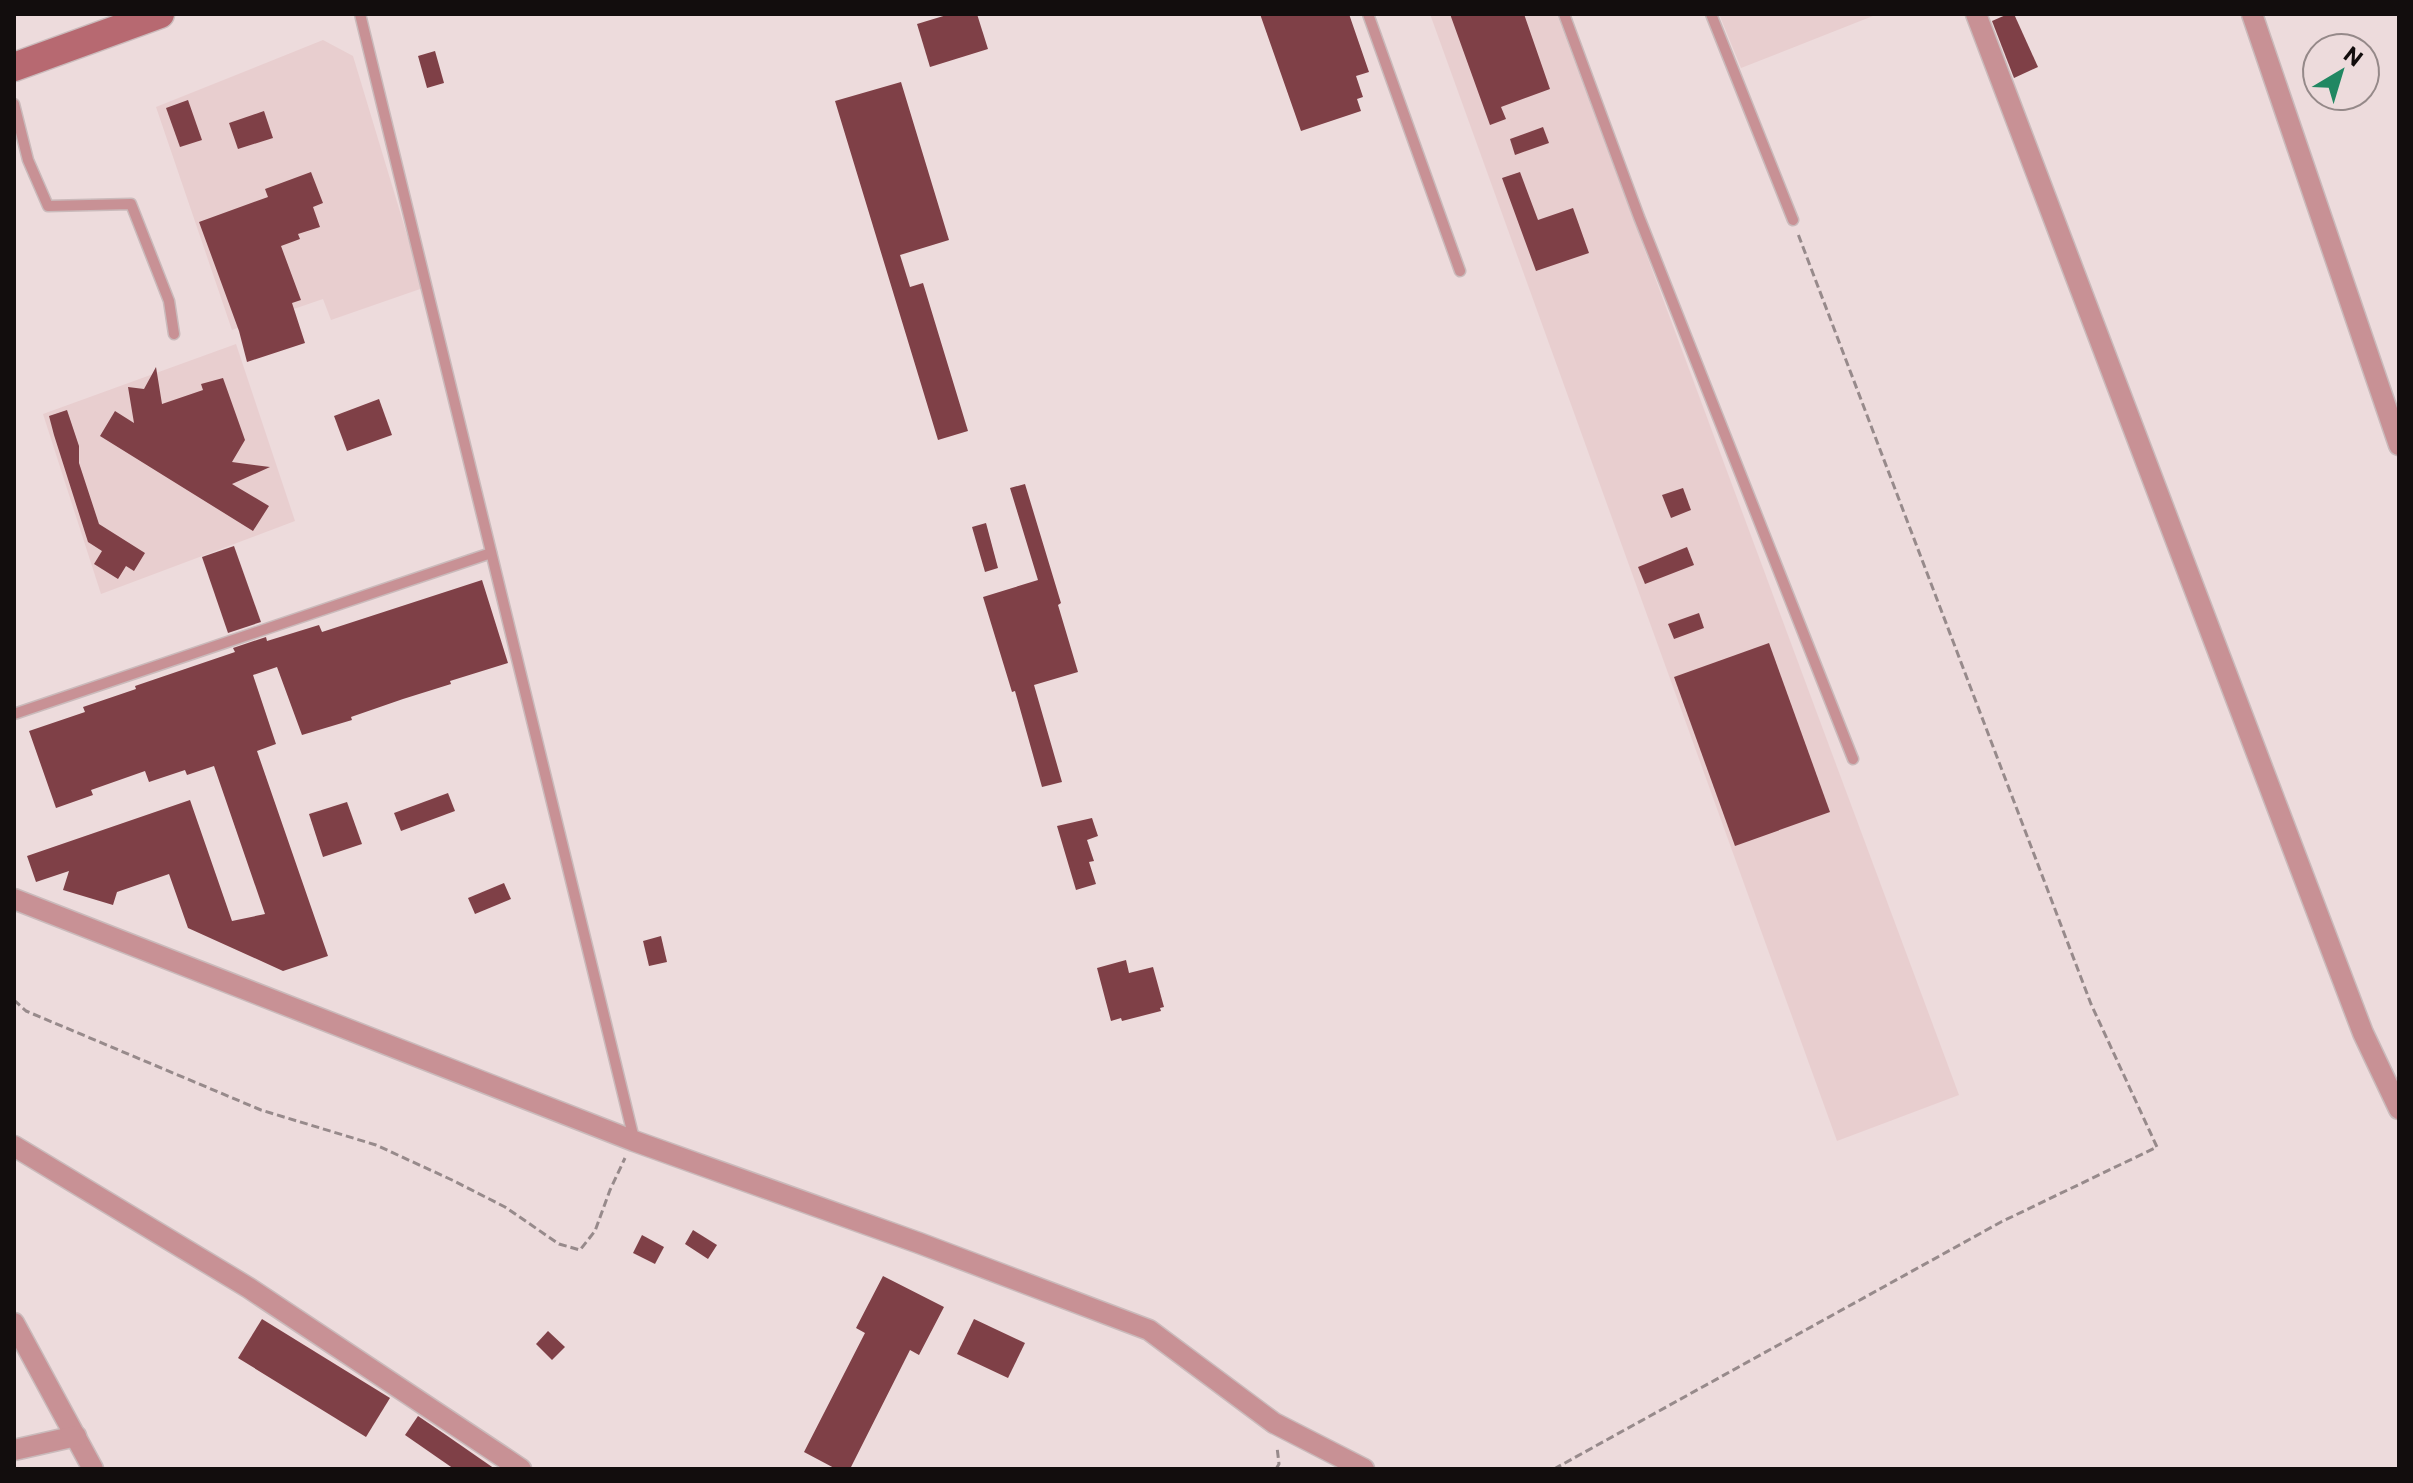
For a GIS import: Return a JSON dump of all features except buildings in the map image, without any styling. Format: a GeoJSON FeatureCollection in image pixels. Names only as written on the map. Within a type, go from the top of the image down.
{"type":"FeatureCollection","features":[{"type":"Feature","properties":{"kind":"main road"},"geometry":{"type":"LineString","coordinates":[[14,67],[160,14]]}},
{"type":"Feature","properties":{"kind":"street"},"geometry":{"type":"LineString","coordinates":[[1976,14],[2363,1033],[2399,1109]]}},
{"type":"Feature","properties":{"kind":"street"},"geometry":{"type":"LineString","coordinates":[[2252,14],[2399,445]]}},
{"type":"Feature","properties":{"kind":"street"},"geometry":{"type":"LineString","coordinates":[[14,899],[634,1141],[919,1243],[1149,1330],[1274,1423],[1364,1469]]}},
{"type":"Feature","properties":{"kind":"street"},"geometry":{"type":"LineString","coordinates":[[14,1146],[249,1288],[521,1469]]}},
{"type":"Feature","properties":{"kind":"street"},"geometry":{"type":"LineString","coordinates":[[14,1323],[93,1469]]}},
{"type":"Feature","properties":{"kind":"street"},"geometry":{"type":"LineString","coordinates":[[14,1450],[76,1436]]}},
{"type":"Feature","properties":{"kind":"lane"},"geometry":{"type":"LineString","coordinates":[[360,14],[634,1141]]}},
{"type":"Feature","properties":{"kind":"lane"},"geometry":{"type":"LineString","coordinates":[[1368,14],[1460,271]]}},
{"type":"Feature","properties":{"kind":"lane"},"geometry":{"type":"LineString","coordinates":[[1564,14],[1639,217],[1853,759]]}},
{"type":"Feature","properties":{"kind":"lane"},"geometry":{"type":"LineString","coordinates":[[1711,14],[1793,220]]}},
{"type":"Feature","properties":{"kind":"lane"},"geometry":{"type":"LineString","coordinates":[[14,104],[28,160],[48,206],[131,204],[169,301],[174,334]]}},
{"type":"Feature","properties":{"kind":"lane"},"geometry":{"type":"LineString","coordinates":[[14,714],[491,553]]}},
{"type":"Feature","properties":{"kind":"path"},"geometry":{"type":"LineString","coordinates":[[1554,1469],[2001,1222],[2157,1147],[2091,1004],[1793,220]]}},
{"type":"Feature","properties":{"kind":"path"},"geometry":{"type":"LineString","coordinates":[[14,1000],[26,1011],[261,1110],[376,1145],[505,1207],[559,1244],[580,1250],[595,1231],[610,1190],[634,1141]]}},
{"type":"Feature","properties":{"kind":"shaded area"},"geometry":{"type":"Polygon","coordinates":[[[1430,14],[1557,14],[1959,1095],[1837,1141],[1430,14]]]}},
{"type":"Feature","properties":{"kind":"shaded area"},"geometry":{"type":"Polygon","coordinates":[[[1719,14],[1878,14],[1741,68],[1719,14]]]}},
{"type":"Feature","properties":{"kind":"shaded area"},"geometry":{"type":"Polygon","coordinates":[[[323,40],[353,56],[423,288],[331,320],[323,299],[232,330],[156,107],[323,40]]]}},
{"type":"Feature","properties":{"kind":"shaded area"},"geometry":{"type":"Polygon","coordinates":[[[236,344],[295,521],[101,594],[43,414],[236,344]]]}}]}
